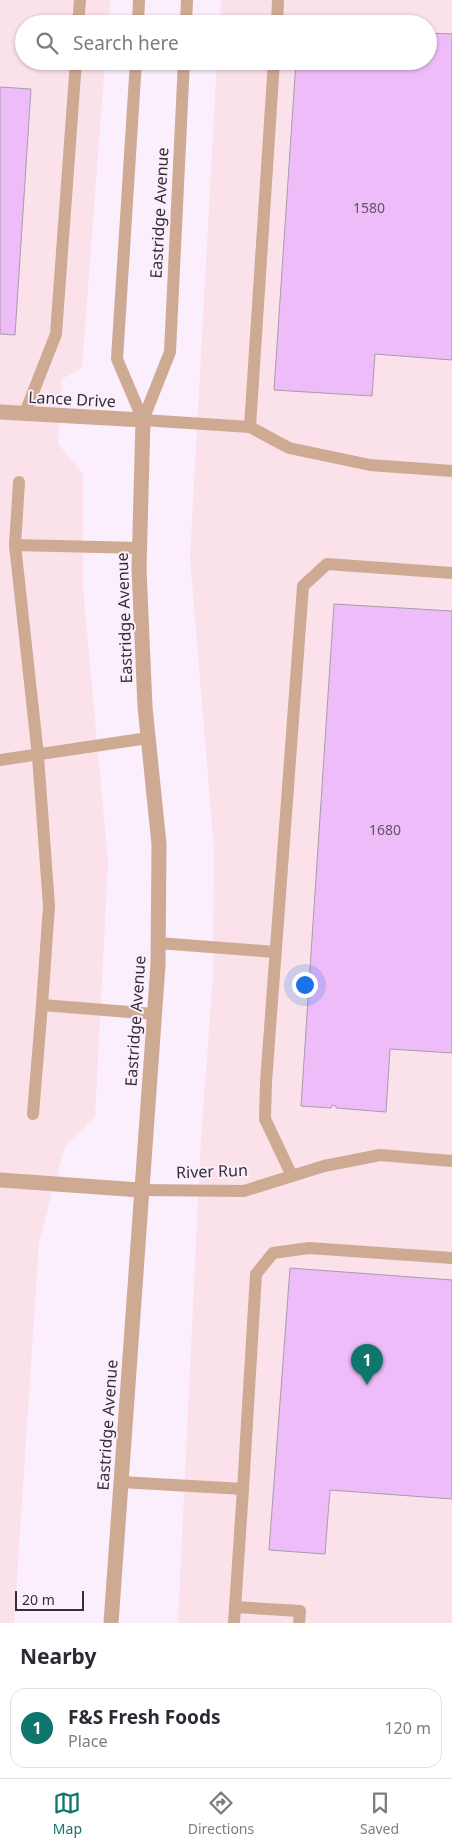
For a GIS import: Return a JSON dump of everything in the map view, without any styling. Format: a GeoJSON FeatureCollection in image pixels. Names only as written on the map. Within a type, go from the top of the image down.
{"type":"FeatureCollection","features":[{"type":"Feature","properties":{"kind":"street","name":"Lance Drive"},"geometry":{"type":"LineString","coordinates":[[0,412],[142,420]]}},
{"type":"Feature","properties":{"kind":"street","name":"Eastridge Avenue"},"geometry":{"type":"LineString","coordinates":[[111,1623],[158,943],[159,844],[145,707],[140,548],[142,420]]}},
{"type":"Feature","properties":{"kind":"street","name":"River Run"},"geometry":{"type":"LineString","coordinates":[[0,1180],[140,1190]]}},
{"type":"Feature","properties":{"kind":"lane"},"geometry":{"type":"LineString","coordinates":[[79,15],[80,0]]}},
{"type":"Feature","properties":{"kind":"lane"},"geometry":{"type":"LineString","coordinates":[[138,15],[139,0]]}},
{"type":"Feature","properties":{"kind":"lane"},"geometry":{"type":"LineString","coordinates":[[187,15],[188,0]]}},
{"type":"Feature","properties":{"kind":"lane"},"geometry":{"type":"LineString","coordinates":[[277,15],[278,0]]}},
{"type":"Feature","properties":{"kind":"lane"},"geometry":{"type":"LineString","coordinates":[[25,413],[56,334],[75,70]]}},
{"type":"Feature","properties":{"kind":"lane","name":"Eastridge Avenue"},"geometry":{"type":"LineString","coordinates":[[135,70],[117,359],[142,420]]}},
{"type":"Feature","properties":{"kind":"lane","name":"Eastridge Avenue"},"geometry":{"type":"LineString","coordinates":[[142,420],[170,352],[184,70]]}},
{"type":"Feature","properties":{"kind":"lane"},"geometry":{"type":"LineString","coordinates":[[250,427],[273,70]]}},
{"type":"Feature","properties":{"kind":"lane"},"geometry":{"type":"LineString","coordinates":[[142,420],[250,427],[288,448],[370,466],[452,471]]}},
{"type":"Feature","properties":{"kind":"lane"},"geometry":{"type":"LineString","coordinates":[[19,482],[14,545],[38,756],[48,906],[42,1005],[32,1114]]}},
{"type":"Feature","properties":{"kind":"lane"},"geometry":{"type":"LineString","coordinates":[[14,545],[140,548]]}},
{"type":"Feature","properties":{"kind":"lane"},"geometry":{"type":"LineString","coordinates":[[292,1176],[265,1119],[275,952],[303,586],[327,564],[452,574]]}},
{"type":"Feature","properties":{"kind":"lane"},"geometry":{"type":"LineString","coordinates":[[0,760],[38,756],[148,738]]}},
{"type":"Feature","properties":{"kind":"lane"},"geometry":{"type":"LineString","coordinates":[[158,943],[275,952]]}},
{"type":"Feature","properties":{"kind":"lane"},"geometry":{"type":"LineString","coordinates":[[42,1005],[154,1014]]}},
{"type":"Feature","properties":{"kind":"lane","name":"River Run"},"geometry":{"type":"LineString","coordinates":[[140,1190],[244,1191],[324,1166],[380,1155],[452,1161]]}},
{"type":"Feature","properties":{"kind":"lane"},"geometry":{"type":"LineString","coordinates":[[234,1623],[256,1274],[273,1252],[310,1248],[452,1258]]}},
{"type":"Feature","properties":{"kind":"lane"},"geometry":{"type":"LineString","coordinates":[[121,1482],[243,1490]]}},
{"type":"Feature","properties":{"kind":"lane"},"geometry":{"type":"LineString","coordinates":[[235,1607],[300,1611],[299,1623]]}},
{"type":"Feature","properties":{"kind":"shaded area"},"geometry":{"type":"Polygon","coordinates":[[[0,0],[110,0],[109,15],[15,15],[15,70],[104,70],[82,368],[62,379],[58,444],[83,474],[83,589],[108,862],[95,1117],[65,1146],[39,1242],[14,1623],[0,1623],[0,0]]]}},
{"type":"Feature","properties":{"kind":"shaded area"},"geometry":{"type":"Polygon","coordinates":[[[221,0],[452,0],[452,1623],[178,1623],[201,1138],[213,976],[214,849],[190,557],[217,70],[437,70],[437,15],[220,15],[221,0]]]}},
{"type":"Feature","properties":{"kind":"building"},"geometry":{"type":"Polygon","coordinates":[[[437,33],[452,34],[452,360],[375,354],[372,396],[274,390],[295,70],[437,70],[437,33]]]}},
{"type":"Feature","properties":{"kind":"building"},"geometry":{"type":"Polygon","coordinates":[[[0,87],[31,89],[15,335],[0,334],[0,87]]]}},
{"type":"Feature","properties":{"kind":"building"},"geometry":{"type":"Polygon","coordinates":[[[334,604],[452,611],[452,1053],[390,1049],[386,1112],[336,1108],[336,1106],[332,1105],[331,1108],[301,1106],[334,604]]]}},
{"type":"Feature","properties":{"kind":"building"},"geometry":{"type":"Polygon","coordinates":[[[290,1268],[452,1280],[452,1499],[330,1490],[325,1554],[269,1550],[290,1268]]]}},
{"type":"Feature","properties":{"kind":"place","name":"F&S Fresh Foods"},"geometry":{"type":"Point","coordinates":[367,1385]}}]}
